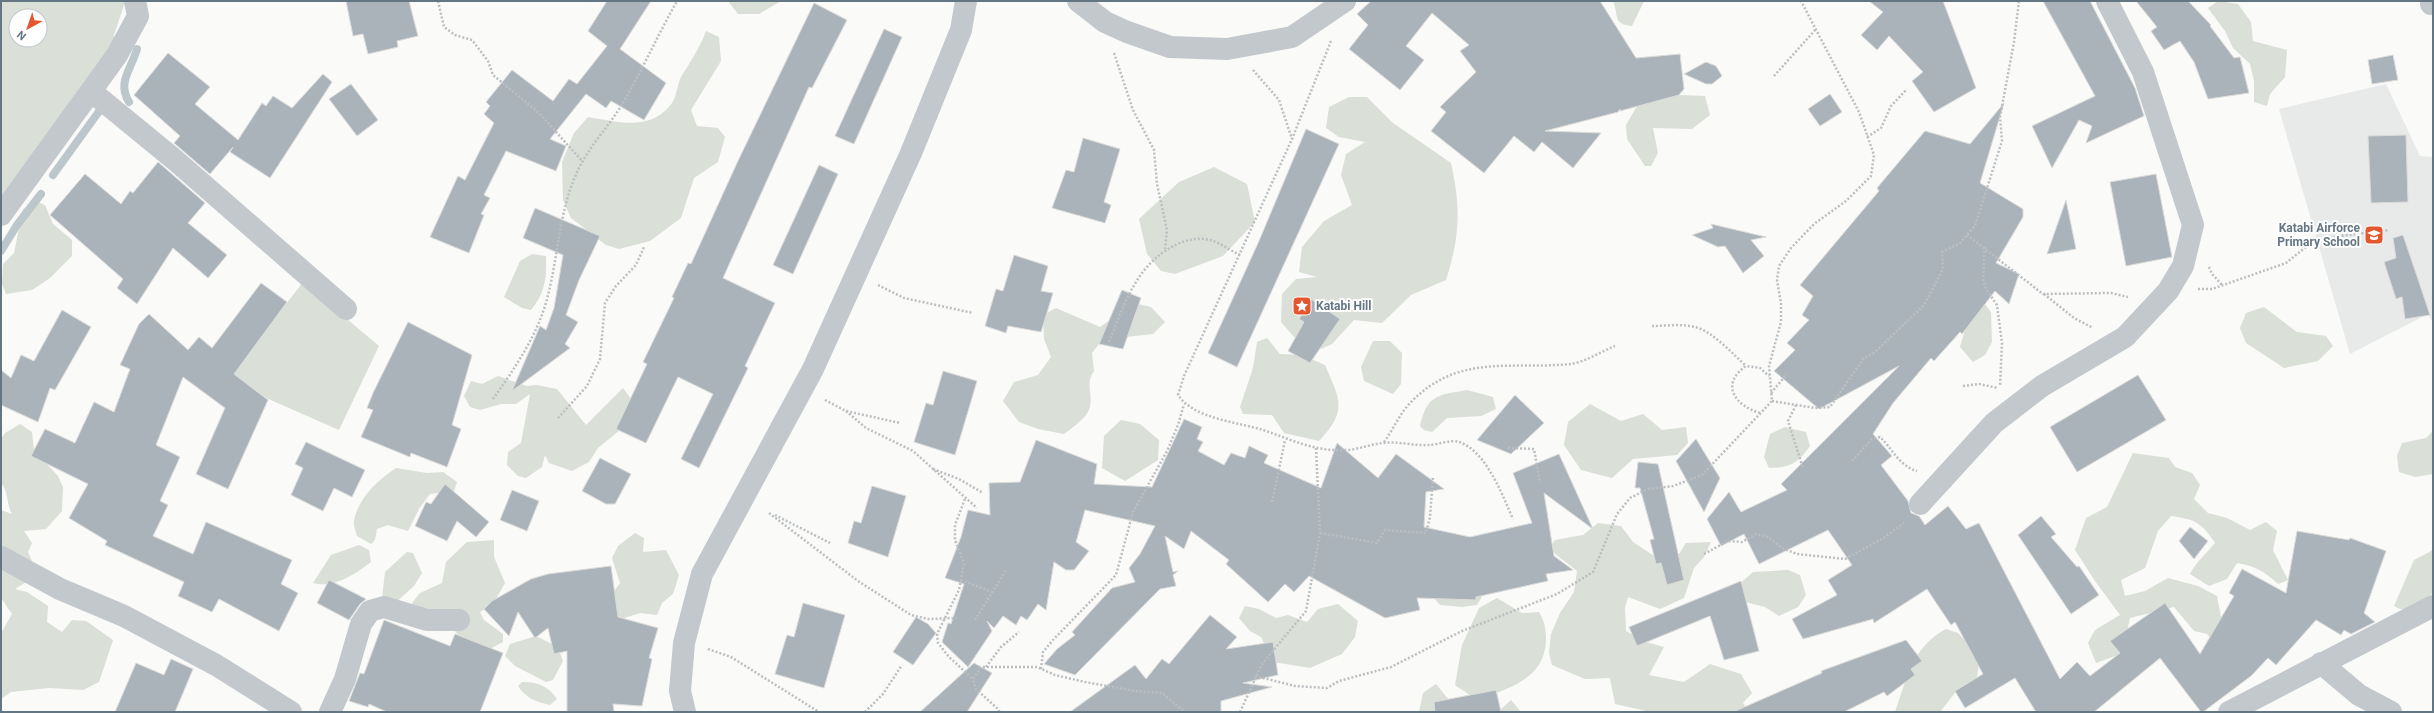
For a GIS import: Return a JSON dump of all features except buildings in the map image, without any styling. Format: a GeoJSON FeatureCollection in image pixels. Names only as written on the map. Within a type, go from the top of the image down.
{"type":"FeatureCollection","features":[{"type":"Feature","properties":{"kind":"street"},"geometry":{"type":"LineString","coordinates":[[1,215],[92,92],[105,70],[117,55],[138,16],[135,1]]}},
{"type":"Feature","properties":{"kind":"street"},"geometry":{"type":"LineString","coordinates":[[685,712],[680,691],[684,643],[702,574],[804,385],[856,273],[911,153],[943,74],[960,30],[966,1]]}},
{"type":"Feature","properties":{"kind":"street"},"geometry":{"type":"LineString","coordinates":[[1078,1],[1105,22],[1127,32],[1170,47],[1221,49],[1292,36],[1337,7]]}},
{"type":"Feature","properties":{"kind":"street"},"geometry":{"type":"LineString","coordinates":[[1920,504],[1994,423],[2042,386],[2125,338],[2162,297],[2183,266],[2193,225],[2143,72],[2107,1]]}},
{"type":"Feature","properties":{"kind":"street"},"geometry":{"type":"LineString","coordinates":[[92,92],[175,160],[346,309]]}},
{"type":"Feature","properties":{"kind":"street"},"geometry":{"type":"LineString","coordinates":[[1,557],[60,589],[124,616],[216,665],[291,712]]}},
{"type":"Feature","properties":{"kind":"street"},"geometry":{"type":"LineString","coordinates":[[2229,712],[2433,606]]}},
{"type":"Feature","properties":{"kind":"street"},"geometry":{"type":"LineString","coordinates":[[330,712],[345,679],[361,624],[370,611],[384,607],[427,620],[460,620]]}},
{"type":"Feature","properties":{"kind":"street"},"geometry":{"type":"LineString","coordinates":[[2321,663],[2359,695],[2392,712]]}},
{"type":"Feature","properties":{"kind":"path"},"geometry":{"type":"LineString","coordinates":[[438,1],[444,27],[455,35],[472,40],[482,52],[493,75],[539,113],[583,162]]}},
{"type":"Feature","properties":{"kind":"path"},"geometry":{"type":"LineString","coordinates":[[493,399],[510,375],[537,327],[548,297],[556,261],[560,228],[574,177],[596,140],[622,104],[677,1]]}},
{"type":"Feature","properties":{"kind":"path"},"geometry":{"type":"LineString","coordinates":[[1772,401],[1769,366],[1781,322],[1781,304],[1777,280],[1779,266],[1791,248],[1814,224],[1846,201],[1871,176],[1874,155],[1859,112],[1801,1]]}},
{"type":"Feature","properties":{"kind":"path"},"geometry":{"type":"LineString","coordinates":[[1772,401],[1815,408],[1830,407],[1864,358],[1874,353],[1924,305],[1943,269],[1942,252],[1960,243],[1975,226],[2002,141],[2001,104],[2014,42],[2019,1]]}},
{"type":"Feature","properties":{"kind":"path"},"geometry":{"type":"LineString","coordinates":[[1337,7],[1331,44],[1292,139],[1184,376],[1178,395],[1184,404],[1226,422],[1263,430],[1285,440],[1316,448],[1345,450],[1384,442],[1427,445],[1458,442],[1478,454],[1501,492],[1514,519]]}},
{"type":"Feature","properties":{"kind":"path"},"geometry":{"type":"LineString","coordinates":[[1105,22],[1133,110],[1154,150],[1157,184],[1166,230],[1165,249]]}},
{"type":"Feature","properties":{"kind":"path"},"geometry":{"type":"LineString","coordinates":[[1774,76],[1816,29]]}},
{"type":"Feature","properties":{"kind":"path"},"geometry":{"type":"LineString","coordinates":[[1221,49],[1253,70],[1274,92],[1279,100],[1292,139]]}},
{"type":"Feature","properties":{"kind":"path"},"geometry":{"type":"LineString","coordinates":[[1867,137],[1881,128],[1890,106],[1907,88]]}},
{"type":"Feature","properties":{"kind":"path"},"geometry":{"type":"LineString","coordinates":[[2043,294],[2111,293],[2162,297],[2212,289],[2286,263],[2311,243],[2340,236],[2389,230]]}},
{"type":"Feature","properties":{"kind":"path"},"geometry":{"type":"LineString","coordinates":[[1967,235],[1985,247],[2074,318],[2096,328]]}},
{"type":"Feature","properties":{"kind":"path"},"geometry":{"type":"LineString","coordinates":[[1109,342],[1136,279],[1146,266],[1165,249],[1188,239],[1212,240],[1240,255]]}},
{"type":"Feature","properties":{"kind":"path"},"geometry":{"type":"LineString","coordinates":[[558,418],[587,386],[600,360],[604,303],[616,286],[636,265],[644,247]]}},
{"type":"Feature","properties":{"kind":"path"},"geometry":{"type":"LineString","coordinates":[[1985,247],[1983,279],[1986,289],[1997,305],[2002,344],[1999,396]]}},
{"type":"Feature","properties":{"kind":"path"},"geometry":{"type":"LineString","coordinates":[[856,273],[904,298],[973,313]]}},
{"type":"Feature","properties":{"kind":"path"},"geometry":{"type":"LineString","coordinates":[[1652,326],[1679,325],[1699,328],[1723,344],[1746,366],[1760,368],[1770,376]]}},
{"type":"Feature","properties":{"kind":"path"},"geometry":{"type":"LineString","coordinates":[[1384,442],[1410,403],[1434,381],[1459,371],[1496,365],[1572,364],[1616,346]]}},
{"type":"Feature","properties":{"kind":"path"},"geometry":{"type":"LineString","coordinates":[[1746,366],[1737,373],[1733,382],[1733,394],[1747,409],[1760,413]]}},
{"type":"Feature","properties":{"kind":"path"},"geometry":{"type":"LineString","coordinates":[[1771,393],[1787,374]]}},
{"type":"Feature","properties":{"kind":"path"},"geometry":{"type":"LineString","coordinates":[[804,385],[826,401],[846,411],[866,428],[913,450],[965,499],[977,508]]}},
{"type":"Feature","properties":{"kind":"path"},"geometry":{"type":"LineString","coordinates":[[1255,676],[1295,686],[1327,688],[1340,681],[1391,667],[1462,631],[1557,594],[1593,572],[1617,514],[1630,498],[1648,489],[1673,486],[1702,475],[1772,401]]}},
{"type":"Feature","properties":{"kind":"path"},"geometry":{"type":"LineString","coordinates":[[1041,669],[1042,652],[1116,575],[1133,512],[1167,452],[1178,426],[1184,404]]}},
{"type":"Feature","properties":{"kind":"path"},"geometry":{"type":"LineString","coordinates":[[1796,405],[1788,421],[1803,468]]}},
{"type":"Feature","properties":{"kind":"path"},"geometry":{"type":"LineString","coordinates":[[846,411],[900,423]]}},
{"type":"Feature","properties":{"kind":"path"},"geometry":{"type":"LineString","coordinates":[[1852,461],[1872,439],[1880,437],[1891,447],[1898,459],[1911,469],[1922,472],[1938,485]]}},
{"type":"Feature","properties":{"kind":"path"},"geometry":{"type":"LineString","coordinates":[[1272,500],[1272,503],[1285,440]]}},
{"type":"Feature","properties":{"kind":"path"},"geometry":{"type":"LineString","coordinates":[[1240,712],[1255,676],[1276,645],[1306,611],[1320,533],[1316,448]]}},
{"type":"Feature","properties":{"kind":"path"},"geometry":{"type":"LineString","coordinates":[[1508,448],[1534,449],[1540,482]]}},
{"type":"Feature","properties":{"kind":"path"},"geometry":{"type":"LineString","coordinates":[[931,468],[959,479],[983,493]]}},
{"type":"Feature","properties":{"kind":"path"},"geometry":{"type":"LineString","coordinates":[[1320,533],[1377,543],[1385,530],[1426,533],[1430,517],[1433,477]]}},
{"type":"Feature","properties":{"kind":"path"},"geometry":{"type":"LineString","coordinates":[[743,499],[830,543]]}},
{"type":"Feature","properties":{"kind":"path"},"geometry":{"type":"LineString","coordinates":[[965,499],[955,525],[955,540],[964,563],[961,580],[959,590],[943,619],[937,634],[938,643],[949,657],[973,679],[976,689],[999,710],[999,712]]}},
{"type":"Feature","properties":{"kind":"path"},"geometry":{"type":"LineString","coordinates":[[1704,554],[1728,541],[1742,542],[1756,534],[1768,537],[1782,548],[1796,554],[1845,559],[1897,529],[1910,518],[1920,504]]}},
{"type":"Feature","properties":{"kind":"path"},"geometry":{"type":"LineString","coordinates":[[769,512],[858,581],[911,616],[928,619],[957,618]]}},
{"type":"Feature","properties":{"kind":"path"},"geometry":{"type":"LineString","coordinates":[[974,620],[1006,570]]}},
{"type":"Feature","properties":{"kind":"path"},"geometry":{"type":"LineString","coordinates":[[961,580],[992,592]]}},
{"type":"Feature","properties":{"kind":"path"},"geometry":{"type":"LineString","coordinates":[[986,667],[1002,648],[1019,632]]}},
{"type":"Feature","properties":{"kind":"path"},"geometry":{"type":"LineString","coordinates":[[684,643],[731,657],[819,712]]}},
{"type":"Feature","properties":{"kind":"path"},"geometry":{"type":"LineString","coordinates":[[865,712],[883,694],[902,665]]}},
{"type":"Feature","properties":{"kind":"path"},"geometry":{"type":"LineString","coordinates":[[973,679],[981,667],[1037,667],[1055,675],[1122,688],[1162,693],[1185,712]]}},
{"type":"Feature","properties":{"kind":"shaded area"},"geometry":{"type":"Polygon","coordinates":[[[1,1],[125,2],[114,35],[114,50],[1,202],[1,1]]]}},
{"type":"Feature","properties":{"kind":"shaded area"},"geometry":{"type":"Polygon","coordinates":[[[728,1],[781,1],[759,14],[738,14],[728,1]]]}},
{"type":"Feature","properties":{"kind":"shaded area"},"geometry":{"type":"Polygon","coordinates":[[[1613,1],[1644,1],[1632,26],[1626,25],[1619,21],[1613,1]]]}},
{"type":"Feature","properties":{"kind":"shaded area"},"geometry":{"type":"Polygon","coordinates":[[[2218,1],[2238,4],[2251,22],[2253,41],[2287,50],[2285,77],[2270,94],[2267,106],[2254,102],[2254,81],[2250,64],[2233,48],[2225,31],[2208,8],[2218,1]]]}},
{"type":"Feature","properties":{"kind":"shaded area"},"geometry":{"type":"Polygon","coordinates":[[[706,31],[719,37],[721,61],[691,110],[697,126],[718,128],[725,137],[718,162],[694,178],[681,218],[650,241],[619,249],[606,245],[571,218],[563,200],[562,162],[574,133],[588,117],[633,123],[654,118],[664,112],[674,100],[681,77],[698,49],[706,31]]]}},
{"type":"Feature","properties":{"kind":"shaded area","name":"Katabi Airforce Primary School"},"geometry":{"type":"Polygon","coordinates":[[[2386,84],[2420,156],[2433,157],[2433,323],[2428,314],[2350,354],[2279,109],[2386,84]]]}},
{"type":"Feature","properties":{"kind":"shaded area"},"geometry":{"type":"Polygon","coordinates":[[[1681,95],[1705,96],[1710,115],[1692,129],[1653,128],[1658,153],[1651,166],[1645,166],[1627,139],[1626,125],[1637,106],[1650,98],[1681,95]]]}},
{"type":"Feature","properties":{"kind":"shaded area"},"geometry":{"type":"Polygon","coordinates":[[[1349,97],[1367,97],[1393,123],[1451,163],[1458,208],[1458,222],[1451,264],[1446,280],[1411,295],[1382,323],[1354,320],[1332,344],[1321,349],[1294,337],[1281,322],[1282,294],[1296,279],[1317,277],[1299,272],[1302,247],[1324,221],[1352,205],[1341,175],[1346,154],[1365,142],[1339,137],[1326,128],[1329,107],[1349,97]]]}},
{"type":"Feature","properties":{"kind":"shaded area"},"geometry":{"type":"Polygon","coordinates":[[[1214,167],[1247,184],[1255,222],[1223,256],[1175,274],[1161,271],[1147,254],[1139,219],[1179,182],[1214,167]]]}},
{"type":"Feature","properties":{"kind":"shaded area"},"geometry":{"type":"Polygon","coordinates":[[[38,202],[45,205],[53,224],[72,240],[72,256],[50,278],[32,290],[6,294],[2,284],[3,264],[14,253],[23,209],[38,202]]]}},
{"type":"Feature","properties":{"kind":"shaded area"},"geometry":{"type":"Polygon","coordinates":[[[532,254],[546,256],[546,264],[542,291],[536,304],[531,310],[522,308],[504,297],[520,261],[532,254]]]}},
{"type":"Feature","properties":{"kind":"shaded area"},"geometry":{"type":"Polygon","coordinates":[[[303,282],[379,346],[339,430],[266,398],[233,373],[303,282]]]}},
{"type":"Feature","properties":{"kind":"shaded area"},"geometry":{"type":"Polygon","coordinates":[[[1981,299],[1991,312],[1992,342],[1985,355],[1973,362],[1960,347],[1968,319],[1981,299]]]}},
{"type":"Feature","properties":{"kind":"shaded area"},"geometry":{"type":"Polygon","coordinates":[[[1134,303],[1151,307],[1165,322],[1153,334],[1125,337],[1099,344],[1092,353],[1094,371],[1090,380],[1091,402],[1090,407],[1083,419],[1064,434],[1038,429],[1019,422],[1003,401],[1014,382],[1038,375],[1051,357],[1044,339],[1043,315],[1056,308],[1100,327],[1134,303]]]}},
{"type":"Feature","properties":{"kind":"shaded area"},"geometry":{"type":"Polygon","coordinates":[[[2264,307],[2297,332],[2326,336],[2333,346],[2318,361],[2284,368],[2246,343],[2240,328],[2246,313],[2264,307]]]}},
{"type":"Feature","properties":{"kind":"shaded area"},"geometry":{"type":"Polygon","coordinates":[[[1267,338],[1280,354],[1302,355],[1325,365],[1337,396],[1338,413],[1328,430],[1319,441],[1284,433],[1272,415],[1243,414],[1240,407],[1253,368],[1257,342],[1267,338]]]}},
{"type":"Feature","properties":{"kind":"shaded area"},"geometry":{"type":"Polygon","coordinates":[[[1373,341],[1390,341],[1402,353],[1401,384],[1393,394],[1364,381],[1361,367],[1373,341]]]}},
{"type":"Feature","properties":{"kind":"shaded area"},"geometry":{"type":"Polygon","coordinates":[[[498,376],[527,386],[537,385],[557,389],[586,425],[623,388],[635,404],[626,425],[598,448],[589,462],[572,471],[549,463],[545,455],[542,467],[526,478],[518,476],[507,465],[508,452],[521,443],[530,394],[516,404],[501,404],[480,410],[470,407],[464,396],[471,381],[482,384],[498,376]]]}},
{"type":"Feature","properties":{"kind":"shaded area"},"geometry":{"type":"Polygon","coordinates":[[[1467,390],[1493,397],[1496,409],[1481,416],[1447,418],[1432,432],[1424,430],[1420,426],[1426,408],[1436,398],[1449,393],[1467,390]]]}},
{"type":"Feature","properties":{"kind":"shaded area"},"geometry":{"type":"Polygon","coordinates":[[[1590,404],[1621,421],[1643,414],[1662,430],[1686,427],[1688,443],[1677,455],[1633,459],[1612,478],[1581,470],[1564,445],[1568,422],[1590,404]]]}},
{"type":"Feature","properties":{"kind":"shaded area"},"geometry":{"type":"Polygon","coordinates":[[[1121,420],[1140,424],[1159,440],[1158,460],[1125,481],[1102,468],[1104,436],[1121,420]]]}},
{"type":"Feature","properties":{"kind":"shaded area"},"geometry":{"type":"Polygon","coordinates":[[[20,424],[32,432],[34,450],[58,476],[63,487],[62,511],[46,529],[24,531],[32,543],[28,552],[32,561],[30,580],[15,589],[27,592],[48,606],[47,622],[62,632],[72,620],[86,621],[113,640],[99,682],[83,690],[49,688],[11,692],[1,699],[1,633],[12,614],[1,598],[1,510],[12,514],[4,487],[1,483],[1,439],[5,433],[20,424]]]}},
{"type":"Feature","properties":{"kind":"shaded area"},"geometry":{"type":"Polygon","coordinates":[[[1785,427],[1806,432],[1810,446],[1801,457],[1788,466],[1769,468],[1764,457],[1770,434],[1785,427]]]}},
{"type":"Feature","properties":{"kind":"shaded area"},"geometry":{"type":"Polygon","coordinates":[[[2433,431],[2433,474],[2415,477],[2399,472],[2397,456],[2402,443],[2426,438],[2433,431]]]}},
{"type":"Feature","properties":{"kind":"shaded area"},"geometry":{"type":"Polygon","coordinates":[[[2133,453],[2169,458],[2175,467],[2192,473],[2200,485],[2194,499],[2208,513],[2227,518],[2250,530],[2266,522],[2277,531],[2273,550],[2288,580],[2278,584],[2259,570],[2237,563],[2227,579],[2209,586],[2190,574],[2198,562],[2215,543],[2202,526],[2186,519],[2171,516],[2158,531],[2145,568],[2121,580],[2125,596],[2145,591],[2168,578],[2198,586],[2217,596],[2222,622],[2220,649],[2207,634],[2194,631],[2174,607],[2130,618],[2128,627],[2131,638],[2118,655],[2096,663],[2088,643],[2095,630],[2120,615],[2095,581],[2075,550],[2086,518],[2107,507],[2133,453]]]}},
{"type":"Feature","properties":{"kind":"shaded area"},"geometry":{"type":"Polygon","coordinates":[[[396,468],[427,473],[443,472],[457,482],[454,491],[430,494],[419,509],[408,531],[388,525],[377,529],[375,540],[371,544],[357,536],[354,526],[356,513],[364,497],[370,490],[382,478],[396,468]]]}},
{"type":"Feature","properties":{"kind":"shaded area"},"geometry":{"type":"Polygon","coordinates":[[[1598,523],[1621,526],[1633,542],[1671,567],[1686,543],[1711,542],[1704,557],[1694,568],[1684,598],[1660,609],[1628,597],[1625,608],[1626,631],[1646,642],[1664,647],[1649,675],[1684,682],[1710,664],[1741,674],[1752,693],[1743,703],[1749,712],[1651,712],[1615,704],[1610,678],[1585,679],[1552,665],[1549,653],[1551,634],[1560,613],[1574,592],[1577,571],[1549,549],[1555,540],[1583,535],[1598,523]]]}},
{"type":"Feature","properties":{"kind":"shaded area"},"geometry":{"type":"Polygon","coordinates":[[[635,533],[644,538],[643,552],[666,550],[679,575],[673,594],[662,603],[657,615],[640,613],[618,620],[607,601],[620,583],[612,558],[618,546],[635,533]]]}},
{"type":"Feature","properties":{"kind":"shaded area"},"geometry":{"type":"Polygon","coordinates":[[[494,540],[494,557],[505,583],[493,604],[480,612],[484,620],[503,634],[503,642],[484,652],[464,643],[452,627],[418,624],[412,603],[420,593],[442,583],[446,562],[467,542],[494,540]]]}},
{"type":"Feature","properties":{"kind":"shaded area"},"geometry":{"type":"Polygon","coordinates":[[[359,545],[369,550],[371,562],[351,576],[336,582],[328,584],[313,583],[331,555],[359,545]]]}},
{"type":"Feature","properties":{"kind":"shaded area"},"geometry":{"type":"Polygon","coordinates":[[[2433,550],[2433,593],[2420,604],[2410,609],[2400,609],[2394,606],[2414,560],[2433,550]]]}},
{"type":"Feature","properties":{"kind":"shaded area"},"geometry":{"type":"Polygon","coordinates":[[[407,552],[413,553],[422,573],[414,586],[396,602],[382,598],[385,572],[407,552]]]}},
{"type":"Feature","properties":{"kind":"shaded area"},"geometry":{"type":"Polygon","coordinates":[[[1788,570],[1800,575],[1806,595],[1798,607],[1779,616],[1765,607],[1725,597],[1753,572],[1788,570]]]}},
{"type":"Feature","properties":{"kind":"shaded area"},"geometry":{"type":"Polygon","coordinates":[[[1430,593],[1483,595],[1477,605],[1462,607],[1440,605],[1430,593]]]}},
{"type":"Feature","properties":{"kind":"shaded area"},"geometry":{"type":"Polygon","coordinates":[[[1497,598],[1522,613],[1539,612],[1545,629],[1546,641],[1544,654],[1539,665],[1522,681],[1477,700],[1455,685],[1462,645],[1479,608],[1497,598]]]}},
{"type":"Feature","properties":{"kind":"shaded area"},"geometry":{"type":"Polygon","coordinates":[[[1338,604],[1358,621],[1355,637],[1342,654],[1310,668],[1273,662],[1261,637],[1250,631],[1239,618],[1245,606],[1259,609],[1276,618],[1288,615],[1307,622],[1318,609],[1338,604]]]}},
{"type":"Feature","properties":{"kind":"shaded area"},"geometry":{"type":"Polygon","coordinates":[[[1946,629],[1958,633],[1980,657],[1977,678],[1958,689],[1940,712],[1895,712],[1907,676],[1918,654],[1935,636],[1946,629]]]}},
{"type":"Feature","properties":{"kind":"shaded area"},"geometry":{"type":"Polygon","coordinates":[[[536,636],[558,647],[563,661],[553,680],[546,682],[515,666],[505,656],[510,644],[536,636]]]}},
{"type":"Feature","properties":{"kind":"shaded area"},"geometry":{"type":"Polygon","coordinates":[[[522,682],[538,684],[550,691],[557,699],[550,705],[532,699],[524,694],[518,686],[522,682]]]}},
{"type":"Feature","properties":{"kind":"shaded area"},"geometry":{"type":"Polygon","coordinates":[[[1436,684],[1453,705],[1450,712],[1419,712],[1423,693],[1436,684]]]}},
{"type":"Feature","properties":{"kind":"shaded area"},"geometry":{"type":"Polygon","coordinates":[[[1511,700],[1521,712],[1498,712],[1511,700]]]}},
{"type":"Feature","properties":{"kind":"waterway"},"geometry":{"type":"LineString","coordinates":[[129,102],[124,88],[126,76],[137,49]]}},
{"type":"Feature","properties":{"kind":"waterway"},"geometry":{"type":"LineString","coordinates":[[53,175],[100,110]]}},
{"type":"Feature","properties":{"kind":"waterway"},"geometry":{"type":"LineString","coordinates":[[1,251],[17,225],[41,194]]}},
{"type":"Feature","properties":{"kind":"place","name":"Katabi Airforce Primary School"},"geometry":{"type":"Point","coordinates":[2374,235]}},
{"type":"Feature","properties":{"kind":"place","name":"Katabi Hill"},"geometry":{"type":"Point","coordinates":[1302,306]}}]}
